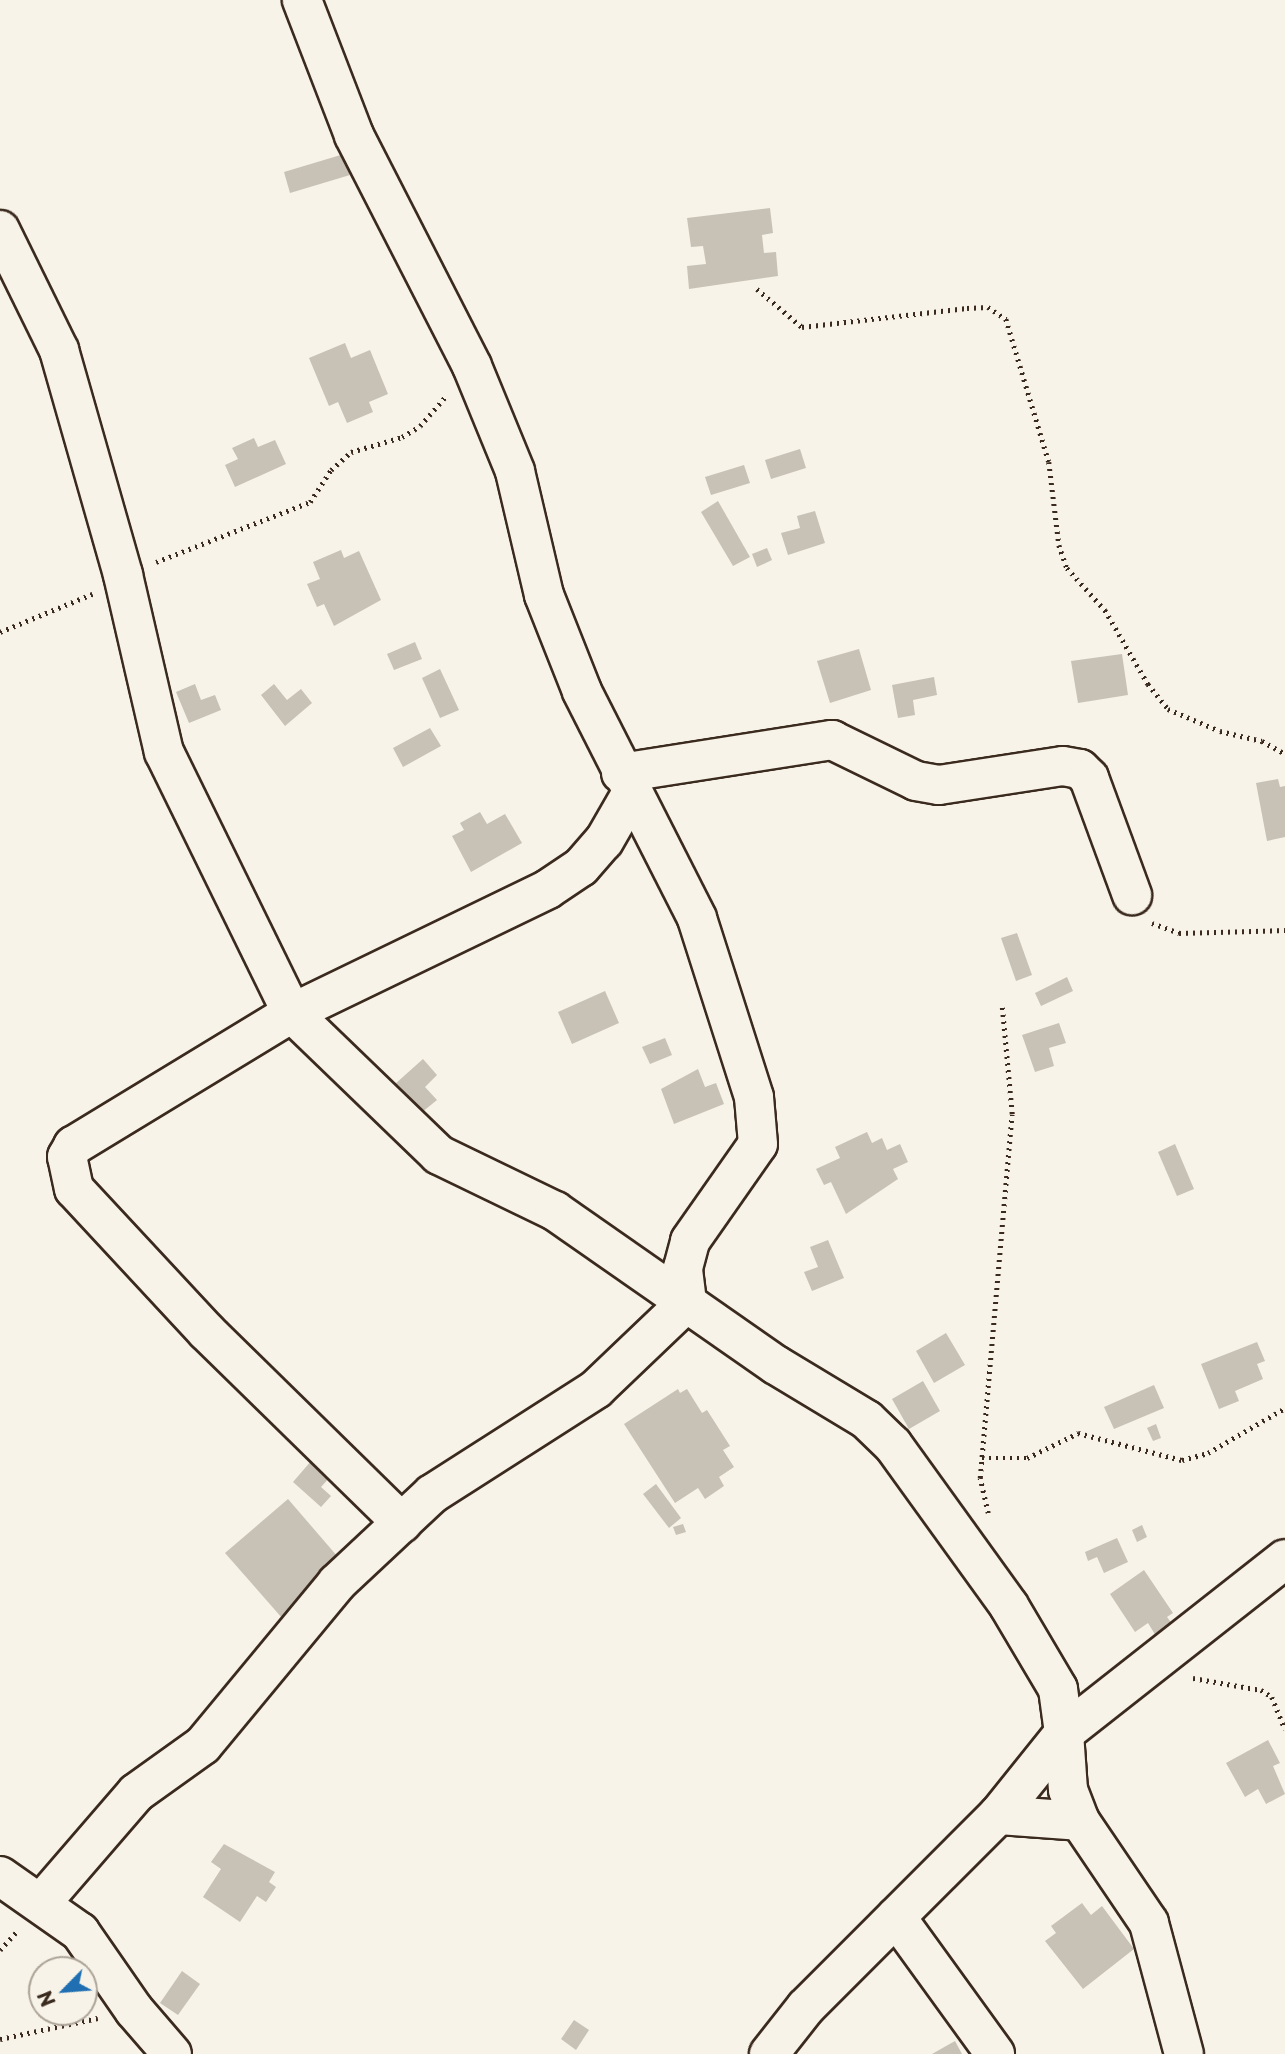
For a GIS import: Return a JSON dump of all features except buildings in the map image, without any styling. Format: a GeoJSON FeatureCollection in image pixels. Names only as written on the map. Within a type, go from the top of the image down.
{"type":"FeatureCollection","features":[{"type":"Feature","properties":{"kind":"street"},"geometry":{"type":"LineString","coordinates":[[42,1902],[136,1793],[203,1745],[337,1583],[459,1474],[596,1389],[687,1302],[686,1252],[758,1144],[759,1124],[697,918],[626,784],[558,634],[514,471],[472,366],[354,135],[302,0]]}},
{"type":"Feature","properties":{"kind":"street"},"geometry":{"type":"LineString","coordinates":[[0,230],[59,350],[123,575],[164,752],[292,1013],[439,1155],[555,1211],[776,1365],[844,1402],[893,1445],[1016,1618],[1058,1689],[1068,1790],[1080,1821],[1149,1923],[1184,2054]]}},
{"type":"Feature","properties":{"kind":"street"},"geometry":{"type":"LineString","coordinates":[[626,784],[832,740],[916,781],[939,785],[1063,766],[1080,769],[1089,778],[1132,895]]}},
{"type":"Feature","properties":{"kind":"street"},"geometry":{"type":"LineString","coordinates":[[402,1523],[207,1332],[74,1189],[67,1175],[67,1157],[73,1146],[292,1013],[548,889],[581,867],[604,841],[626,784]]}},
{"type":"Feature","properties":{"kind":"street"},"geometry":{"type":"LineString","coordinates":[[769,2054],[806,2007],[998,1815],[1064,1733],[1285,1559]]}},
{"type":"Feature","properties":{"kind":"street"},"geometry":{"type":"LineString","coordinates":[[998,1815],[1080,1821]]}},
{"type":"Feature","properties":{"kind":"street"},"geometry":{"type":"LineString","coordinates":[[0,1876],[42,1902],[80,1932],[134,2010],[172,2054]]}},
{"type":"Feature","properties":{"kind":"street"},"geometry":{"type":"LineString","coordinates":[[896,1917],[995,2054]]}},
{"type":"Feature","properties":{"kind":"path"},"geometry":{"type":"LineString","coordinates":[[757,289],[802,327],[988,307],[1006,319],[1049,462],[1059,545],[1067,568],[1113,621],[1147,684],[1168,709],[1220,731],[1262,741],[1285,754]]}},
{"type":"Feature","properties":{"kind":"path"},"geometry":{"type":"LineString","coordinates":[[0,632],[93,593],[123,575],[310,502],[331,470],[351,452],[402,437],[420,426],[472,366]]}},
{"type":"Feature","properties":{"kind":"path"},"geometry":{"type":"LineString","coordinates":[[1132,895],[1147,920],[1179,933],[1285,930]]}},
{"type":"Feature","properties":{"kind":"path"},"geometry":{"type":"LineString","coordinates":[[988,1516],[980,1478],[1012,1114],[1002,1007]]}},
{"type":"Feature","properties":{"kind":"path"},"geometry":{"type":"LineString","coordinates":[[982,1458],[1027,1458],[1078,1433],[1182,1460],[1208,1453],[1285,1408]]}},
{"type":"Feature","properties":{"kind":"path"},"geometry":{"type":"LineString","coordinates":[[1143,1670],[1261,1690],[1272,1697],[1285,1730]]}},
{"type":"Feature","properties":{"kind":"path"},"geometry":{"type":"LineString","coordinates":[[0,2039],[134,2010]]}}]}
